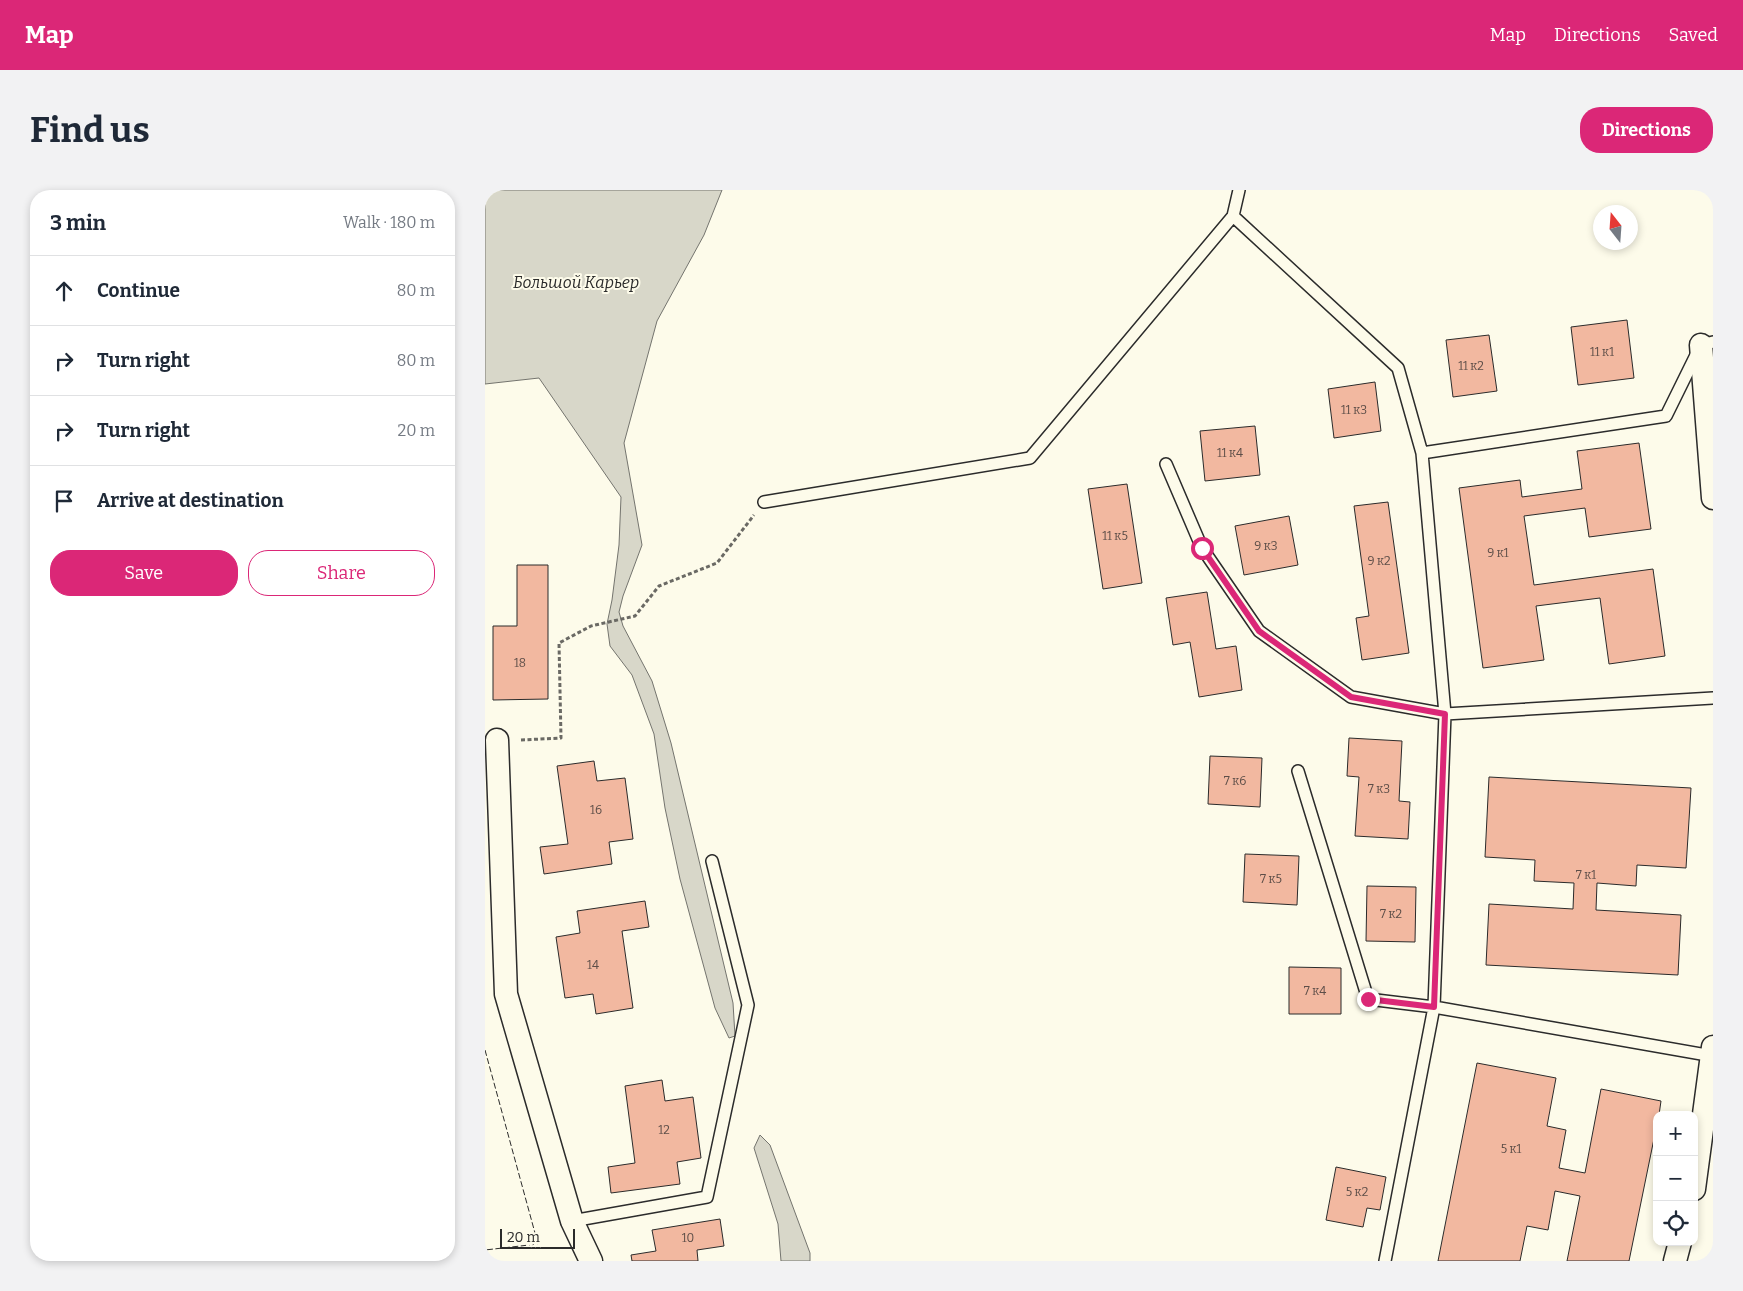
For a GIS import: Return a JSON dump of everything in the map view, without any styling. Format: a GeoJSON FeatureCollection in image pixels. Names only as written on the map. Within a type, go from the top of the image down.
{"type":"FeatureCollection","features":[{"type":"Feature","properties":{"kind":"street"},"geometry":{"type":"LineString","coordinates":[[1707,344],[1713,498]]}},
{"type":"Feature","properties":{"kind":"street"},"geometry":{"type":"LineString","coordinates":[[497,740],[505,994],[572,1221],[591,1261]]}},
{"type":"Feature","properties":{"kind":"street"},"geometry":{"type":"LineString","coordinates":[[1698,1160],[1713,1053]]}},
{"type":"Feature","properties":{"kind":"street"},"geometry":{"type":"LineString","coordinates":[[1675,1261],[1679,1246]]}},
{"type":"Feature","properties":{"kind":"lane"},"geometry":{"type":"LineString","coordinates":[[764,502],[1030,458],[1233,216],[1239,190]]}},
{"type":"Feature","properties":{"kind":"lane"},"geometry":{"type":"LineString","coordinates":[[1233,216],[1398,368],[1421,453],[1445,714],[1434,1007],[1385,1261]]}},
{"type":"Feature","properties":{"kind":"lane"},"geometry":{"type":"LineString","coordinates":[[1421,453],[1666,416],[1707,344]]}},
{"type":"Feature","properties":{"kind":"lane"},"geometry":{"type":"LineString","coordinates":[[1166,464],[1202,548],[1259,631],[1351,697],[1445,714],[1713,698]]}},
{"type":"Feature","properties":{"kind":"lane"},"geometry":{"type":"LineString","coordinates":[[1298,771],[1368,999],[1434,1007],[1713,1053]]}},
{"type":"Feature","properties":{"kind":"lane"},"geometry":{"type":"LineString","coordinates":[[572,1221],[707,1197],[748,1005],[712,861]]}},
{"type":"Feature","properties":{"kind":"path"},"geometry":{"type":"LineString","coordinates":[[497,740],[561,738],[559,643],[591,626],[635,616],[659,586],[717,563],[764,502]]}},
{"type":"Feature","properties":{"kind":"water","name":"Большой Карьер"},"geometry":{"type":"Polygon","coordinates":[[[485,190],[722,190],[704,235],[657,321],[624,443],[642,545],[619,612],[623,626],[652,681],[671,743],[733,1003],[735,1036],[729,1038],[715,1008],[680,879],[665,808],[654,734],[632,675],[610,646],[607,624],[619,545],[621,497],[539,378],[485,384],[485,190]]]}},
{"type":"Feature","properties":{"kind":"water"},"geometry":{"type":"Polygon","coordinates":[[[760,1135],[770,1145],[810,1253],[810,1261],[781,1261],[778,1224],[754,1148],[760,1135]]]}},
{"type":"Feature","properties":{"kind":"building"},"geometry":{"type":"Polygon","coordinates":[[[1627,320],[1634,378],[1578,385],[1571,327],[1627,320]]]}},
{"type":"Feature","properties":{"kind":"building"},"geometry":{"type":"Polygon","coordinates":[[[1489,335],[1497,391],[1453,397],[1446,340],[1489,335]]]}},
{"type":"Feature","properties":{"kind":"building"},"geometry":{"type":"Polygon","coordinates":[[[1375,382],[1381,431],[1334,438],[1328,389],[1375,382]]]}},
{"type":"Feature","properties":{"kind":"building"},"geometry":{"type":"Polygon","coordinates":[[[1255,426],[1260,475],[1205,481],[1200,431],[1255,426]]]}},
{"type":"Feature","properties":{"kind":"building"},"geometry":{"type":"Polygon","coordinates":[[[1639,443],[1651,529],[1589,537],[1585,508],[1524,516],[1534,585],[1653,569],[1665,656],[1609,664],[1600,598],[1536,606],[1544,660],[1483,668],[1459,488],[1520,480],[1522,497],[1582,489],[1577,451],[1639,443]]]}},
{"type":"Feature","properties":{"kind":"building"},"geometry":{"type":"Polygon","coordinates":[[[1127,484],[1142,583],[1103,589],[1088,489],[1127,484]]]}},
{"type":"Feature","properties":{"kind":"building"},"geometry":{"type":"Polygon","coordinates":[[[1388,502],[1409,653],[1362,660],[1356,618],[1369,616],[1354,506],[1388,502]]]}},
{"type":"Feature","properties":{"kind":"building"},"geometry":{"type":"Polygon","coordinates":[[[1289,516],[1298,565],[1244,575],[1235,526],[1289,516]]]}},
{"type":"Feature","properties":{"kind":"building"},"geometry":{"type":"Polygon","coordinates":[[[517,565],[548,565],[548,699],[493,700],[493,626],[517,626],[517,565]]]}},
{"type":"Feature","properties":{"kind":"building"},"geometry":{"type":"Polygon","coordinates":[[[1207,592],[1216,649],[1236,646],[1242,690],[1199,697],[1190,642],[1173,645],[1166,598],[1207,592]]]}},
{"type":"Feature","properties":{"kind":"building"},"geometry":{"type":"Polygon","coordinates":[[[1349,738],[1402,741],[1399,801],[1410,802],[1408,839],[1355,836],[1359,777],[1347,776],[1349,738]]]}},
{"type":"Feature","properties":{"kind":"building"},"geometry":{"type":"Polygon","coordinates":[[[1210,756],[1262,758],[1260,807],[1208,804],[1210,756]]]}},
{"type":"Feature","properties":{"kind":"building"},"geometry":{"type":"Polygon","coordinates":[[[594,761],[597,781],[625,778],[633,839],[609,842],[612,864],[544,874],[540,847],[568,844],[557,766],[594,761]]]}},
{"type":"Feature","properties":{"kind":"building"},"geometry":{"type":"Polygon","coordinates":[[[1489,777],[1691,788],[1686,868],[1637,865],[1636,886],[1597,883],[1596,910],[1681,915],[1678,975],[1486,965],[1489,904],[1573,909],[1574,883],[1534,881],[1535,860],[1485,857],[1489,777]]]}},
{"type":"Feature","properties":{"kind":"building"},"geometry":{"type":"Polygon","coordinates":[[[1245,854],[1299,856],[1297,905],[1243,902],[1245,854]]]}},
{"type":"Feature","properties":{"kind":"building"},"geometry":{"type":"Polygon","coordinates":[[[1367,886],[1416,887],[1415,942],[1366,941],[1367,886]]]}},
{"type":"Feature","properties":{"kind":"building"},"geometry":{"type":"Polygon","coordinates":[[[645,901],[649,927],[622,931],[633,1008],[596,1014],[593,994],[565,998],[556,937],[580,933],[577,911],[645,901]]]}},
{"type":"Feature","properties":{"kind":"building"},"geometry":{"type":"Polygon","coordinates":[[[1289,967],[1341,968],[1341,1014],[1289,1014],[1289,967]]]}},
{"type":"Feature","properties":{"kind":"building"},"geometry":{"type":"Polygon","coordinates":[[[1477,1063],[1556,1078],[1547,1126],[1566,1130],[1559,1168],[1585,1173],[1601,1089],[1661,1101],[1660,1111],[1653,1111],[1653,1144],[1629,1261],[1567,1261],[1580,1196],[1555,1191],[1548,1230],[1527,1226],[1520,1261],[1438,1261],[1477,1063]]]}},
{"type":"Feature","properties":{"kind":"building"},"geometry":{"type":"Polygon","coordinates":[[[662,1080],[665,1101],[693,1097],[701,1158],[677,1162],[680,1184],[611,1193],[608,1167],[635,1163],[625,1086],[662,1080]]]}},
{"type":"Feature","properties":{"kind":"building"},"geometry":{"type":"Polygon","coordinates":[[[1336,1167],[1386,1177],[1380,1210],[1367,1208],[1363,1227],[1326,1220],[1336,1167]]]}},
{"type":"Feature","properties":{"kind":"building"},"geometry":{"type":"Polygon","coordinates":[[[720,1219],[724,1246],[697,1250],[698,1261],[632,1261],[631,1255],[656,1251],[652,1230],[720,1219]]]}},
{"type":"Feature","properties":{"kind":"fence"},"geometry":{"type":"LineString","coordinates":[[485,1050],[538,1244],[485,1250]]}},
{"type":"Feature","properties":{"kind":"route"},"geometry":{"type":"LineString","coordinates":[[1202,548],[1259,631],[1351,697],[1445,714],[1434,1007],[1368,999]]}}]}
